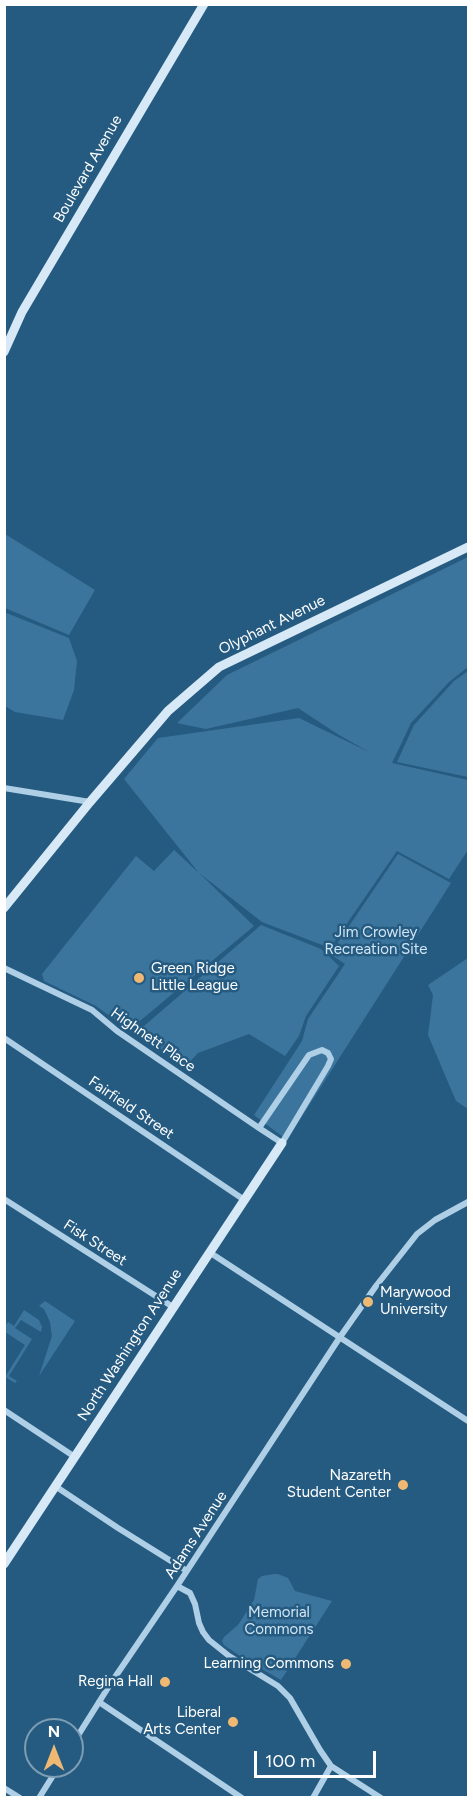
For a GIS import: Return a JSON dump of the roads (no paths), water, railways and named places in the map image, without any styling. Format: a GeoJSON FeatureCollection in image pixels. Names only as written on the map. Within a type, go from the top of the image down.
{"type":"FeatureCollection","features":[{"type":"Feature","properties":{"kind":"street","name":"Boulevard Avenue"},"geometry":{"type":"LineString","coordinates":[[4,352],[25,307],[204,4]]}},
{"type":"Feature","properties":{"kind":"street","name":"Olyphant Avenue"},"geometry":{"type":"LineString","coordinates":[[4,908],[168,711],[219,667],[468,547]]}},
{"type":"Feature","properties":{"kind":"street"},"geometry":{"type":"LineString","coordinates":[[4,788],[90,802]]}},
{"type":"Feature","properties":{"kind":"street","name":"Highnett Place"},"geometry":{"type":"LineString","coordinates":[[4,968],[92,1011],[117,1031],[282,1143]]}},
{"type":"Feature","properties":{"kind":"street","name":"Fairfield Street"},"geometry":{"type":"LineString","coordinates":[[4,1038],[243,1199]]}},
{"type":"Feature","properties":{"kind":"street"},"geometry":{"type":"LineString","coordinates":[[259,1128],[309,1055],[322,1050],[328,1053],[331,1059],[328,1066],[282,1143]]}},
{"type":"Feature","properties":{"kind":"street","name":"North Washington Avenue"},"geometry":{"type":"LineString","coordinates":[[4,1564],[282,1143]]}},
{"type":"Feature","properties":{"kind":"street","name":"Fisk Street"},"geometry":{"type":"LineString","coordinates":[[4,1199],[173,1307]]}},
{"type":"Feature","properties":{"kind":"street","name":"Adams Avenue"},"geometry":{"type":"LineString","coordinates":[[84,1726],[340,1337],[417,1234],[435,1220],[468,1202]]}},
{"type":"Feature","properties":{"kind":"street"},"geometry":{"type":"LineString","coordinates":[[209,1252],[468,1421]]}},
{"type":"Feature","properties":{"kind":"street"},"geometry":{"type":"LineString","coordinates":[[4,1410],[75,1457]]}},
{"type":"Feature","properties":{"kind":"street"},"geometry":{"type":"LineString","coordinates":[[56,1486],[187,1571]]}},
{"type":"Feature","properties":{"kind":"street"},"geometry":{"type":"LineString","coordinates":[[177,1586],[190,1593],[199,1623],[209,1640],[229,1656],[284,1691],[332,1766],[381,1797]]}},
{"type":"Feature","properties":{"kind":"street"},"geometry":{"type":"LineString","coordinates":[[99,1702],[230,1795],[242,1797]]}},
{"type":"Feature","properties":{"kind":"street"},"geometry":{"type":"LineString","coordinates":[[313,1797],[332,1766]]}},
{"type":"Feature","properties":{"kind":"street"},"geometry":{"type":"LineString","coordinates":[[49,1797],[40,1795],[51,1778]]}},
{"type":"Feature","properties":{"kind":"street"},"geometry":{"type":"LineString","coordinates":[[4,1788],[20,1797]]}},
{"type":"Feature","properties":{"kind":"place","name":"Green Ridge Little League"},"geometry":{"type":"Point","coordinates":[139,978]}},
{"type":"Feature","properties":{"kind":"place","name":"Marywood University"},"geometry":{"type":"Point","coordinates":[368,1302]}},
{"type":"Feature","properties":{"kind":"place","name":"Nazareth Student Center"},"geometry":{"type":"Point","coordinates":[403,1485]}},
{"type":"Feature","properties":{"kind":"place","name":"Learning Commons"},"geometry":{"type":"Point","coordinates":[346,1664]}},
{"type":"Feature","properties":{"kind":"place","name":"Regina Hall"},"geometry":{"type":"Point","coordinates":[165,1682]}},
{"type":"Feature","properties":{"kind":"place","name":"Liberal Arts Center"},"geometry":{"type":"Point","coordinates":[233,1722]}},
{"type":"Feature","properties":{"kind":"park label","name":"Jim Crowley Recreation Site"},"geometry":{"type":"Point","coordinates":[376,942]}},
{"type":"Feature","properties":{"kind":"park label","name":"Memorial Commons"},"geometry":{"type":"Point","coordinates":[279,1622]}}]}
